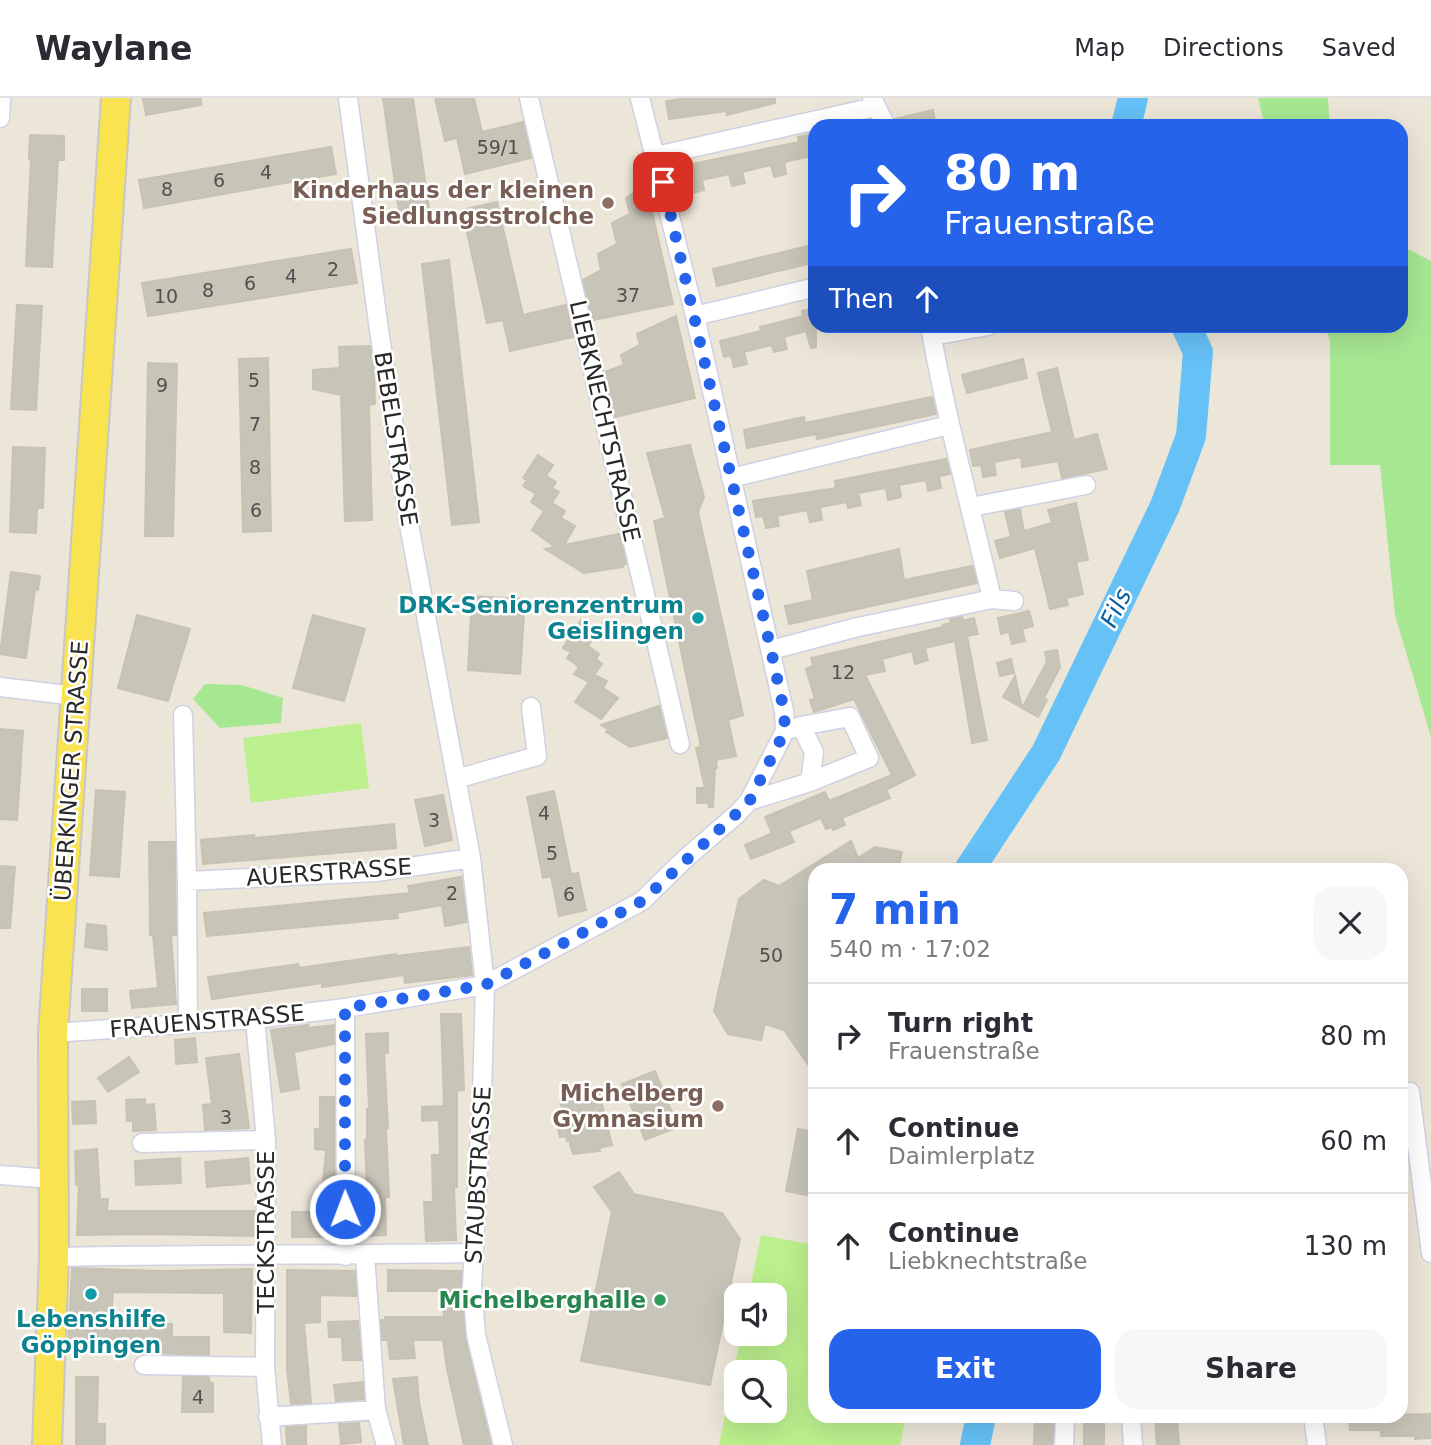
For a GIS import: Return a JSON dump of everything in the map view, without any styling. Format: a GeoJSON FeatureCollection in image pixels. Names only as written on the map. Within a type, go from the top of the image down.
{"type":"FeatureCollection","features":[{"type":"Feature","properties":{"kind":"main road","name":"ÜBERKINGER STRASSE"},"geometry":{"type":"LineString","coordinates":[[47,1445],[54,1257],[53,1032],[116,98]]}},
{"type":"Feature","properties":{"kind":"street"},"geometry":{"type":"LineString","coordinates":[[0,118],[1,98]]}},
{"type":"Feature","properties":{"kind":"street","name":"BEBELSTRASSE"},"geometry":{"type":"LineString","coordinates":[[348,98],[379,330],[410,530],[471,858]]}},
{"type":"Feature","properties":{"kind":"street","name":"LIEBKNECHTSTRASSE"},"geometry":{"type":"LineString","coordinates":[[529,98],[680,744]]}},
{"type":"Feature","properties":{"kind":"street"},"geometry":{"type":"LineString","coordinates":[[640,98],[695,316],[784,711],[793,729],[814,752],[810,782]]}},
{"type":"Feature","properties":{"kind":"street"},"geometry":{"type":"LineString","coordinates":[[656,156],[873,102],[882,119]]}},
{"type":"Feature","properties":{"kind":"street"},"geometry":{"type":"LineString","coordinates":[[695,316],[808,289]]}},
{"type":"Feature","properties":{"kind":"street"},"geometry":{"type":"LineString","coordinates":[[955,333],[932,338],[949,425],[992,599]]}},
{"type":"Feature","properties":{"kind":"street"},"geometry":{"type":"LineString","coordinates":[[731,478],[949,425]]}},
{"type":"Feature","properties":{"kind":"street"},"geometry":{"type":"LineString","coordinates":[[973,516],[1086,485]]}},
{"type":"Feature","properties":{"kind":"street"},"geometry":{"type":"LineString","coordinates":[[771,650],[858,627],[992,599],[1014,601]]}},
{"type":"Feature","properties":{"kind":"street"},"geometry":{"type":"LineString","coordinates":[[0,687],[76,696]]}},
{"type":"Feature","properties":{"kind":"street"},"geometry":{"type":"LineString","coordinates":[[456,779],[537,757],[531,707]]}},
{"type":"Feature","properties":{"kind":"street"},"geometry":{"type":"LineString","coordinates":[[183,715],[188,1023]]}},
{"type":"Feature","properties":{"kind":"street"},"geometry":{"type":"LineString","coordinates":[[850,717],[869,758],[743,808],[793,729],[850,717]]}},
{"type":"Feature","properties":{"kind":"street","name":"FRAUENSTRASSE"},"geometry":{"type":"LineString","coordinates":[[53,1032],[254,1019],[345,1008],[485,985],[642,901],[743,808]]}},
{"type":"Feature","properties":{"kind":"street","name":"AUERSTRASSE"},"geometry":{"type":"LineString","coordinates":[[187,881],[376,872],[471,858]]}},
{"type":"Feature","properties":{"kind":"street","name":"STAUBSTRASSE"},"geometry":{"type":"LineString","coordinates":[[471,858],[485,985],[482,1094],[472,1253],[476,1335],[503,1445]]}},
{"type":"Feature","properties":{"kind":"street"},"geometry":{"type":"LineString","coordinates":[[345,1008],[346,1256]]}},
{"type":"Feature","properties":{"kind":"street","name":"TECKSTRASSE"},"geometry":{"type":"LineString","coordinates":[[254,1019],[266,1140],[265,1367],[272,1445]]}},
{"type":"Feature","properties":{"kind":"street"},"geometry":{"type":"LineString","coordinates":[[1410,1093],[1431,1253]]}},
{"type":"Feature","properties":{"kind":"street"},"geometry":{"type":"LineString","coordinates":[[142,1143],[266,1140]]}},
{"type":"Feature","properties":{"kind":"street"},"geometry":{"type":"LineString","coordinates":[[0,1175],[52,1179]]}},
{"type":"Feature","properties":{"kind":"street"},"geometry":{"type":"LineString","coordinates":[[54,1257],[472,1253]]}},
{"type":"Feature","properties":{"kind":"street"},"geometry":{"type":"LineString","coordinates":[[365,1255],[376,1410],[386,1445]]}},
{"type":"Feature","properties":{"kind":"street"},"geometry":{"type":"LineString","coordinates":[[144,1365],[265,1367]]}},
{"type":"Feature","properties":{"kind":"street"},"geometry":{"type":"LineString","coordinates":[[268,1418],[376,1410]]}},
{"type":"Feature","properties":{"kind":"street"},"geometry":{"type":"LineString","coordinates":[[1064,1445],[1065,1423]]}},
{"type":"Feature","properties":{"kind":"street"},"geometry":{"type":"LineString","coordinates":[[1131,1423],[1133,1445]]}},
{"type":"Feature","properties":{"kind":"street"},"geometry":{"type":"LineString","coordinates":[[1313,1423],[1317,1445]]}},
{"type":"Feature","properties":{"kind":"green space"},"geometry":{"type":"Polygon","coordinates":[[[1258,98],[1328,98],[1330,119],[1263,119],[1258,98]]]}},
{"type":"Feature","properties":{"kind":"green space"},"geometry":{"type":"Polygon","coordinates":[[[1408,249],[1431,261],[1431,737],[1395,615],[1380,465],[1330,465],[1330,341],[1327,333],[1408,333],[1408,249]]]}},
{"type":"Feature","properties":{"kind":"green space"},"geometry":{"type":"Polygon","coordinates":[[[205,684],[242,685],[283,698],[281,723],[220,728],[193,699],[205,684]]]}},
{"type":"Feature","properties":{"kind":"green space"},"geometry":{"type":"Polygon","coordinates":[[[361,723],[369,788],[251,803],[243,738],[361,723]]]}},
{"type":"Feature","properties":{"kind":"green space"},"geometry":{"type":"Polygon","coordinates":[[[761,1235],[808,1244],[808,1423],[905,1423],[900,1445],[719,1445],[724,1420],[724,1423],[787,1423],[787,1360],[736,1360],[739,1346],[787,1346],[787,1283],[751,1283],[761,1235]]]}},
{"type":"Feature","properties":{"kind":"building"},"geometry":{"type":"Polygon","coordinates":[[[143,98],[201,98],[201,105],[146,115],[143,98]]]}},
{"type":"Feature","properties":{"kind":"building"},"geometry":{"type":"Polygon","coordinates":[[[383,98],[413,98],[430,215],[400,219],[383,98]]]}},
{"type":"Feature","properties":{"kind":"building"},"geometry":{"type":"Polygon","coordinates":[[[435,98],[474,98],[482,132],[523,122],[531,158],[465,174],[457,138],[445,141],[435,98]]]}},
{"type":"Feature","properties":{"kind":"building"},"geometry":{"type":"Polygon","coordinates":[[[688,98],[775,98],[775,103],[727,115],[726,111],[669,119],[666,101],[688,98]]]}},
{"type":"Feature","properties":{"kind":"building"},"geometry":{"type":"Polygon","coordinates":[[[933,110],[935,119],[895,119],[933,110]]]}},
{"type":"Feature","properties":{"kind":"building"},"geometry":{"type":"Polygon","coordinates":[[[30,135],[64,136],[64,160],[58,160],[52,267],[26,266],[30,135]]]}},
{"type":"Feature","properties":{"kind":"building"},"geometry":{"type":"Polygon","coordinates":[[[808,135],[808,157],[784,162],[786,174],[774,177],[771,165],[742,172],[745,183],[732,186],[729,174],[702,180],[704,190],[692,193],[689,181],[681,183],[677,167],[799,142],[798,137],[808,135]]]}},
{"type":"Feature","properties":{"kind":"building"},"geometry":{"type":"Polygon","coordinates":[[[331,147],[336,174],[144,208],[139,180],[331,147]]]}},
{"type":"Feature","properties":{"kind":"building"},"geometry":{"type":"Polygon","coordinates":[[[646,185],[673,304],[593,320],[583,280],[601,270],[598,254],[617,244],[612,223],[630,214],[626,198],[646,185]]]}},
{"type":"Feature","properties":{"kind":"building"},"geometry":{"type":"Polygon","coordinates":[[[497,202],[523,315],[566,305],[573,337],[510,351],[503,320],[487,323],[462,210],[497,202]]]}},
{"type":"Feature","properties":{"kind":"building"},"geometry":{"type":"Polygon","coordinates":[[[808,246],[808,264],[717,286],[713,269],[808,246]]]}},
{"type":"Feature","properties":{"kind":"building"},"geometry":{"type":"Polygon","coordinates":[[[351,249],[357,283],[148,316],[142,283],[351,249]]]}},
{"type":"Feature","properties":{"kind":"building"},"geometry":{"type":"Polygon","coordinates":[[[449,260],[479,522],[452,525],[422,264],[449,260]]]}},
{"type":"Feature","properties":{"kind":"building"},"geometry":{"type":"Polygon","coordinates":[[[17,305],[42,306],[36,410],[11,409],[17,305]]]}},
{"type":"Feature","properties":{"kind":"building"},"geometry":{"type":"Polygon","coordinates":[[[808,310],[808,333],[816,333],[816,347],[811,348],[806,331],[784,337],[787,349],[774,352],[772,345],[744,352],[747,364],[734,367],[731,355],[724,357],[720,341],[761,331],[760,327],[803,316],[802,311],[808,310]]]}},
{"type":"Feature","properties":{"kind":"building"},"geometry":{"type":"Polygon","coordinates":[[[676,316],[695,398],[615,417],[605,372],[624,365],[621,355],[640,345],[637,334],[676,316]]]}},
{"type":"Feature","properties":{"kind":"building"},"geometry":{"type":"Polygon","coordinates":[[[370,346],[375,404],[369,405],[372,520],[345,521],[341,395],[313,389],[313,370],[340,368],[339,347],[370,346]]]}},
{"type":"Feature","properties":{"kind":"building"},"geometry":{"type":"Polygon","coordinates":[[[268,358],[271,531],[243,532],[239,359],[268,358]]]}},
{"type":"Feature","properties":{"kind":"building"},"geometry":{"type":"Polygon","coordinates":[[[1023,359],[1027,378],[967,393],[962,375],[1023,359]]]}},
{"type":"Feature","properties":{"kind":"building"},"geometry":{"type":"Polygon","coordinates":[[[148,363],[177,364],[173,536],[145,536],[148,363]]]}},
{"type":"Feature","properties":{"kind":"building"},"geometry":{"type":"Polygon","coordinates":[[[1057,368],[1074,440],[1097,434],[1107,469],[1062,478],[1058,461],[1022,467],[1021,457],[994,462],[996,475],[983,477],[981,465],[973,466],[970,450],[1052,432],[1038,373],[1057,368]]]}},
{"type":"Feature","properties":{"kind":"building"},"geometry":{"type":"Polygon","coordinates":[[[932,397],[936,414],[817,439],[816,434],[747,448],[744,430],[804,417],[805,423],[932,397]]]}},
{"type":"Feature","properties":{"kind":"building","name":"DRK-Seniorenzentrum Geislingen"},"geometry":{"type":"Polygon","coordinates":[[[690,445],[704,497],[698,512],[743,715],[728,720],[736,756],[716,760],[713,807],[709,807],[708,803],[697,803],[697,788],[705,788],[696,748],[701,747],[654,521],[665,518],[647,453],[690,445]]]}},
{"type":"Feature","properties":{"kind":"building"},"geometry":{"type":"Polygon","coordinates":[[[13,447],[45,448],[43,508],[37,508],[36,533],[10,532],[13,447]]]}},
{"type":"Feature","properties":{"kind":"building"},"geometry":{"type":"Polygon","coordinates":[[[538,455],[553,465],[546,476],[556,482],[552,488],[559,492],[552,503],[565,511],[561,518],[575,526],[564,545],[619,534],[626,564],[622,565],[623,567],[584,573],[545,549],[555,547],[532,530],[544,511],[531,502],[536,494],[523,486],[527,480],[523,478],[538,455]]]}},
{"type":"Feature","properties":{"kind":"building"},"geometry":{"type":"Polygon","coordinates":[[[946,459],[950,474],[939,476],[941,488],[928,491],[926,480],[899,485],[901,497],[888,500],[886,488],[858,493],[861,505],[848,508],[847,502],[820,507],[822,520],[810,522],[807,510],[777,516],[779,526],[766,528],[763,516],[756,517],[753,501],[836,488],[835,481],[946,459]]]}},
{"type":"Feature","properties":{"kind":"building"},"geometry":{"type":"Polygon","coordinates":[[[1076,503],[1088,560],[1076,562],[1083,594],[1066,598],[1068,605],[1050,609],[1035,548],[1000,558],[995,541],[1011,537],[1005,512],[1020,509],[1024,531],[1052,523],[1048,510],[1076,503]]]}},
{"type":"Feature","properties":{"kind":"building"},"geometry":{"type":"Polygon","coordinates":[[[899,549],[904,580],[972,566],[977,583],[789,624],[785,606],[813,600],[807,571],[899,549]]]}},
{"type":"Feature","properties":{"kind":"building"},"geometry":{"type":"Polygon","coordinates":[[[11,572],[40,576],[38,590],[35,589],[26,658],[0,654],[11,572]]]}},
{"type":"Feature","properties":{"kind":"building"},"geometry":{"type":"Polygon","coordinates":[[[472,596],[525,599],[520,674],[468,670],[472,596]]]}},
{"type":"Feature","properties":{"kind":"building"},"geometry":{"type":"Polygon","coordinates":[[[1029,611],[1033,626],[1022,629],[1025,641],[1012,644],[1009,632],[1001,634],[998,618],[1029,611]]]}},
{"type":"Feature","properties":{"kind":"building"},"geometry":{"type":"Polygon","coordinates":[[[137,615],[190,629],[168,701],[118,688],[137,615]]]}},
{"type":"Feature","properties":{"kind":"building"},"geometry":{"type":"Polygon","coordinates":[[[313,615],[365,629],[344,701],[293,688],[313,615]]]}},
{"type":"Feature","properties":{"kind":"building"},"geometry":{"type":"Polygon","coordinates":[[[962,617],[963,621],[974,618],[978,634],[967,636],[987,740],[972,743],[955,641],[925,648],[928,660],[915,664],[912,651],[882,659],[885,671],[865,675],[915,775],[886,790],[890,798],[842,818],[845,825],[833,830],[832,827],[826,829],[821,818],[789,831],[794,842],[751,859],[745,845],[772,833],[765,817],[825,792],[829,801],[892,775],[854,699],[814,712],[810,700],[815,699],[806,669],[813,666],[811,658],[943,627],[951,623],[950,619],[962,617]]]}},
{"type":"Feature","properties":{"kind":"building"},"geometry":{"type":"Polygon","coordinates":[[[581,620],[597,631],[588,646],[599,654],[596,659],[602,664],[594,675],[607,681],[603,688],[618,698],[601,719],[575,702],[589,682],[574,674],[579,667],[567,658],[571,652],[563,648],[581,620]]]}},
{"type":"Feature","properties":{"kind":"building"},"geometry":{"type":"Polygon","coordinates":[[[1057,650],[1060,667],[1044,698],[1047,700],[1038,717],[1022,708],[1047,662],[1045,652],[1057,650]]]}},
{"type":"Feature","properties":{"kind":"building"},"geometry":{"type":"Polygon","coordinates":[[[1011,659],[1014,673],[1000,676],[997,663],[1011,659]]]}},
{"type":"Feature","properties":{"kind":"building"},"geometry":{"type":"Polygon","coordinates":[[[1015,676],[1022,708],[1003,697],[1015,676]]]}},
{"type":"Feature","properties":{"kind":"building"},"geometry":{"type":"Polygon","coordinates":[[[659,706],[667,738],[630,747],[606,732],[608,729],[601,725],[659,706]]]}},
{"type":"Feature","properties":{"kind":"building"},"geometry":{"type":"Polygon","coordinates":[[[0,729],[23,731],[17,820],[0,819],[0,729]]]}},
{"type":"Feature","properties":{"kind":"building"},"geometry":{"type":"Polygon","coordinates":[[[96,790],[125,792],[119,877],[90,875],[96,790]]]}},
{"type":"Feature","properties":{"kind":"building"},"geometry":{"type":"Polygon","coordinates":[[[554,791],[571,874],[578,873],[586,910],[559,916],[551,876],[543,878],[527,797],[554,791]]]}},
{"type":"Feature","properties":{"kind":"building"},"geometry":{"type":"Polygon","coordinates":[[[443,795],[452,840],[425,846],[415,800],[443,795]]]}},
{"type":"Feature","properties":{"kind":"building"},"geometry":{"type":"Polygon","coordinates":[[[394,824],[396,848],[203,864],[201,840],[254,835],[255,838],[394,824]]]}},
{"type":"Feature","properties":{"kind":"building","name":"Michelberg Gymnasium"},"geometry":{"type":"Polygon","coordinates":[[[851,841],[858,858],[875,847],[902,852],[900,863],[816,863],[851,841]]]}},
{"type":"Feature","properties":{"kind":"building"},"geometry":{"type":"Polygon","coordinates":[[[149,842],[175,842],[176,935],[171,935],[176,1004],[132,1008],[130,991],[158,988],[153,935],[150,935],[149,842]]]}},
{"type":"Feature","properties":{"kind":"building"},"geometry":{"type":"Polygon","coordinates":[[[0,866],[15,867],[10,928],[0,928],[0,866]]]}},
{"type":"Feature","properties":{"kind":"building","name":"Michelberg Gymnasium"},"geometry":{"type":"Polygon","coordinates":[[[808,868],[808,1064],[784,1030],[765,1024],[761,1040],[728,1034],[714,1011],[739,899],[764,880],[779,886],[808,868]]]}},
{"type":"Feature","properties":{"kind":"building"},"geometry":{"type":"Polygon","coordinates":[[[461,877],[467,922],[445,926],[442,905],[397,913],[398,918],[207,936],[204,913],[410,893],[408,886],[461,877]]]}},
{"type":"Feature","properties":{"kind":"building"},"geometry":{"type":"Polygon","coordinates":[[[87,924],[106,926],[107,950],[85,947],[87,924]]]}},
{"type":"Feature","properties":{"kind":"building"},"geometry":{"type":"Polygon","coordinates":[[[469,947],[472,975],[405,983],[404,975],[322,987],[322,983],[212,999],[208,977],[298,964],[299,968],[469,947]]]}},
{"type":"Feature","properties":{"kind":"building"},"geometry":{"type":"Polygon","coordinates":[[[82,989],[107,989],[107,1011],[82,1011],[82,989]]]}},
{"type":"Feature","properties":{"kind":"building"},"geometry":{"type":"Polygon","coordinates":[[[441,1014],[461,1014],[464,1090],[457,1091],[457,1187],[454,1187],[456,1240],[426,1241],[424,1202],[433,1202],[432,1155],[440,1155],[439,1120],[422,1121],[422,1107],[444,1106],[441,1014]]]}},
{"type":"Feature","properties":{"kind":"building"},"geometry":{"type":"Polygon","coordinates":[[[308,1025],[308,1028],[334,1025],[334,1044],[294,1052],[299,1089],[281,1092],[271,1030],[308,1025]]]}},
{"type":"Feature","properties":{"kind":"building"},"geometry":{"type":"Polygon","coordinates":[[[388,1033],[388,1053],[384,1053],[389,1197],[385,1197],[386,1235],[366,1236],[365,1212],[368,1212],[365,1140],[369,1109],[366,1034],[388,1033]]]}},
{"type":"Feature","properties":{"kind":"building"},"geometry":{"type":"Polygon","coordinates":[[[195,1038],[197,1062],[176,1064],[175,1040],[195,1038]]]}},
{"type":"Feature","properties":{"kind":"building"},"geometry":{"type":"Polygon","coordinates":[[[239,1054],[249,1128],[205,1130],[203,1105],[212,1104],[206,1058],[239,1054]]]}},
{"type":"Feature","properties":{"kind":"building"},"geometry":{"type":"Polygon","coordinates":[[[129,1057],[139,1072],[108,1092],[98,1078],[129,1057]]]}},
{"type":"Feature","properties":{"kind":"building"},"geometry":{"type":"Polygon","coordinates":[[[655,1071],[678,1127],[645,1140],[622,1084],[655,1071]]]}},
{"type":"Feature","properties":{"kind":"building"},"geometry":{"type":"Polygon","coordinates":[[[586,1091],[599,1092],[612,1145],[599,1148],[600,1151],[573,1154],[566,1136],[560,1137],[556,1121],[562,1119],[563,1114],[560,1100],[586,1091]]]}},
{"type":"Feature","properties":{"kind":"building"},"geometry":{"type":"Polygon","coordinates":[[[320,1097],[334,1097],[334,1184],[323,1183],[326,1150],[315,1149],[315,1129],[320,1130],[320,1097]]]}},
{"type":"Feature","properties":{"kind":"building"},"geometry":{"type":"Polygon","coordinates":[[[145,1099],[145,1105],[154,1104],[156,1130],[133,1131],[133,1121],[127,1121],[126,1100],[145,1099]]]}},
{"type":"Feature","properties":{"kind":"building"},"geometry":{"type":"Polygon","coordinates":[[[95,1101],[96,1123],[73,1124],[72,1102],[95,1101]]]}},
{"type":"Feature","properties":{"kind":"building"},"geometry":{"type":"Polygon","coordinates":[[[798,1129],[808,1131],[808,1195],[786,1191],[798,1129]]]}},
{"type":"Feature","properties":{"kind":"building"},"geometry":{"type":"Polygon","coordinates":[[[97,1149],[100,1199],[108,1199],[107,1211],[254,1211],[254,1236],[77,1235],[79,1185],[76,1185],[75,1151],[97,1149]]]}},
{"type":"Feature","properties":{"kind":"building"},"geometry":{"type":"Polygon","coordinates":[[[180,1158],[181,1183],[136,1185],[135,1161],[180,1158]]]}},
{"type":"Feature","properties":{"kind":"building"},"geometry":{"type":"Polygon","coordinates":[[[248,1158],[250,1183],[207,1187],[205,1162],[248,1158]]]}},
{"type":"Feature","properties":{"kind":"building","name":"Michelberghalle"},"geometry":{"type":"Polygon","coordinates":[[[619,1172],[634,1194],[722,1213],[740,1239],[731,1283],[724,1283],[724,1317],[710,1385],[581,1361],[612,1212],[594,1187],[619,1172]]]}},
{"type":"Feature","properties":{"kind":"building"},"geometry":{"type":"Polygon","coordinates":[[[292,1212],[334,1212],[335,1237],[292,1237],[292,1212]]]}},
{"type":"Feature","properties":{"kind":"building"},"geometry":{"type":"Polygon","coordinates":[[[72,1268],[161,1271],[252,1269],[251,1333],[224,1332],[224,1293],[113,1292],[111,1319],[129,1320],[129,1324],[172,1324],[172,1337],[209,1337],[209,1355],[68,1350],[72,1268]]]}},
{"type":"Feature","properties":{"kind":"building"},"geometry":{"type":"Polygon","coordinates":[[[287,1270],[355,1271],[356,1296],[320,1295],[320,1322],[304,1323],[311,1403],[291,1404],[287,1369],[287,1270]]]}},
{"type":"Feature","properties":{"kind":"building"},"geometry":{"type":"Polygon","coordinates":[[[388,1270],[461,1271],[465,1338],[491,1445],[464,1445],[443,1340],[413,1340],[415,1358],[390,1359],[388,1340],[382,1340],[381,1320],[385,1320],[385,1317],[444,1317],[442,1291],[388,1291],[388,1270]]]}},
{"type":"Feature","properties":{"kind":"building"},"geometry":{"type":"Polygon","coordinates":[[[358,1321],[361,1360],[343,1360],[342,1337],[329,1337],[328,1322],[358,1321]]]}},
{"type":"Feature","properties":{"kind":"building"},"geometry":{"type":"Polygon","coordinates":[[[76,1377],[98,1377],[97,1424],[105,1424],[105,1445],[76,1445],[76,1377]]]}},
{"type":"Feature","properties":{"kind":"building"},"geometry":{"type":"Polygon","coordinates":[[[183,1377],[209,1377],[209,1382],[213,1383],[213,1412],[182,1412],[183,1377]]]}},
{"type":"Feature","properties":{"kind":"building"},"geometry":{"type":"Polygon","coordinates":[[[417,1377],[428,1445],[404,1445],[393,1379],[417,1377]]]}},
{"type":"Feature","properties":{"kind":"building"},"geometry":{"type":"Polygon","coordinates":[[[363,1382],[364,1399],[336,1401],[334,1385],[363,1382]]]}},
{"type":"Feature","properties":{"kind":"building"},"geometry":{"type":"Polygon","coordinates":[[[1430,1414],[1431,1438],[1381,1436],[1381,1430],[1350,1430],[1350,1423],[1408,1423],[1408,1415],[1430,1414]]]}},
{"type":"Feature","properties":{"kind":"building"},"geometry":{"type":"Polygon","coordinates":[[[359,1423],[361,1442],[341,1444],[339,1424],[359,1423]]]}},
{"type":"Feature","properties":{"kind":"building"},"geometry":{"type":"Polygon","coordinates":[[[1035,1423],[1054,1423],[1052,1445],[1034,1445],[1035,1423]]]}},
{"type":"Feature","properties":{"kind":"building"},"geometry":{"type":"Polygon","coordinates":[[[1084,1423],[1104,1423],[1104,1445],[1084,1445],[1084,1423]]]}},
{"type":"Feature","properties":{"kind":"building"},"geometry":{"type":"Polygon","coordinates":[[[1155,1423],[1177,1423],[1179,1445],[1157,1445],[1155,1423]]]}},
{"type":"Feature","properties":{"kind":"building"},"geometry":{"type":"Polygon","coordinates":[[[306,1426],[306,1445],[287,1445],[286,1427],[306,1426]]]}},
{"type":"Feature","properties":{"kind":"waterway","name":"Fils"},"geometry":{"type":"LineString","coordinates":[[1128,119],[1133,98]]}},
{"type":"Feature","properties":{"kind":"waterway","name":"Fils"},"geometry":{"type":"LineString","coordinates":[[974,863],[1046,753],[1165,506],[1191,436],[1198,352],[1189,333]]}},
{"type":"Feature","properties":{"kind":"waterway","name":"Fils"},"geometry":{"type":"LineString","coordinates":[[975,1445],[980,1423]]}},
{"type":"Feature","properties":{"kind":"place","name":"Kinderhaus der kleinen Siedlungsstrolche"},"geometry":{"type":"Point","coordinates":[608,203]}},
{"type":"Feature","properties":{"kind":"place","name":"DRK-Seniorenzentrum Geislingen"},"geometry":{"type":"Point","coordinates":[698,618]}},
{"type":"Feature","properties":{"kind":"place","name":"Michelberg Gymnasium"},"geometry":{"type":"Point","coordinates":[718,1106]}},
{"type":"Feature","properties":{"kind":"place","name":"Lebenshilfe Göppingen"},"geometry":{"type":"Point","coordinates":[91,1294]}},
{"type":"Feature","properties":{"kind":"place","name":"Michelberghalle"},"geometry":{"type":"Point","coordinates":[660,1300]}},
{"type":"Feature","properties":{"kind":"route"},"geometry":{"type":"LineString","coordinates":[[345,1209],[345,1008],[485,985],[642,901],[749,802],[785,731],[784,711],[771,650],[663,182]]}}]}
